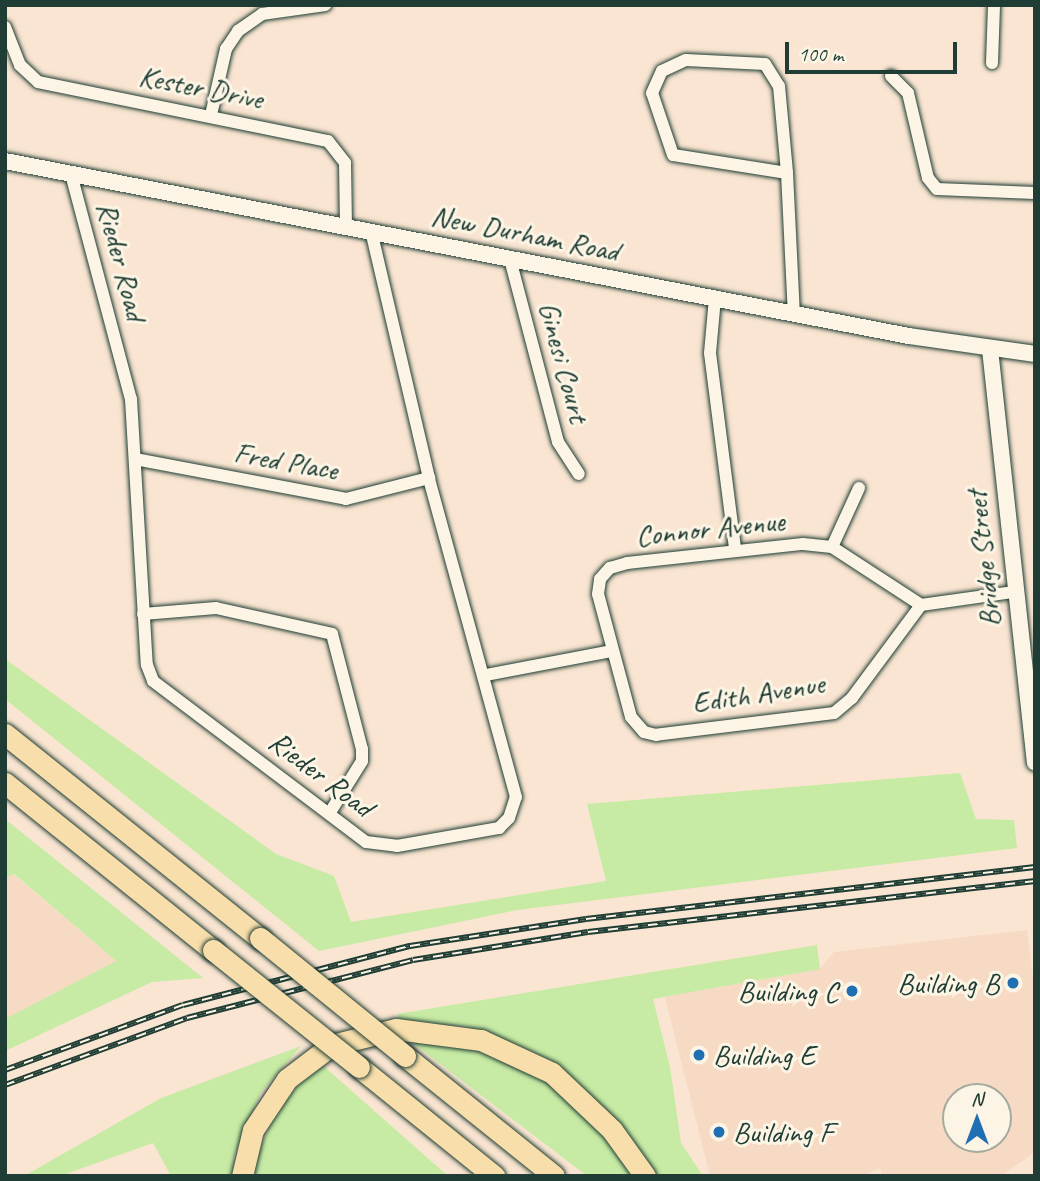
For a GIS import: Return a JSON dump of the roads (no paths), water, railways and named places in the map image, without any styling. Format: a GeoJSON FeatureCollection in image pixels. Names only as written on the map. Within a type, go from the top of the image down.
{"type":"FeatureCollection","features":[{"type":"Feature","properties":{"kind":"highway"},"geometry":{"type":"LineString","coordinates":[[5,734],[554,1176]]}},
{"type":"Feature","properties":{"kind":"highway"},"geometry":{"type":"LineString","coordinates":[[5,783],[494,1176]]}},
{"type":"Feature","properties":{"kind":"highway"},"geometry":{"type":"LineString","coordinates":[[242,1176],[253,1130],[286,1079],[332,1045],[396,1029],[481,1040],[552,1073],[612,1130],[645,1176]]}},
{"type":"Feature","properties":{"kind":"main road","name":"New Durham Road"},"geometry":{"type":"LineString","coordinates":[[5,161],[794,314],[990,349],[1035,354]]}},
{"type":"Feature","properties":{"kind":"main road","name":"Bridge Street"},"geometry":{"type":"LineString","coordinates":[[990,349],[1014,592],[1035,763]]}},
{"type":"Feature","properties":{"kind":"street"},"geometry":{"type":"LineString","coordinates":[[211,115],[226,49],[238,31],[262,14],[325,5]]}},
{"type":"Feature","properties":{"kind":"street"},"geometry":{"type":"LineString","coordinates":[[992,63],[994,5]]}},
{"type":"Feature","properties":{"kind":"street","name":"Kester Drive"},"geometry":{"type":"LineString","coordinates":[[5,27],[20,65],[38,82],[318,136],[337,148],[345,163],[350,204],[346,227]]}},
{"type":"Feature","properties":{"kind":"street"},"geometry":{"type":"LineString","coordinates":[[787,173],[673,155],[666,146],[652,93],[662,71],[686,60],[765,64],[779,86],[787,173],[794,314]]}},
{"type":"Feature","properties":{"kind":"street"},"geometry":{"type":"LineString","coordinates":[[891,76],[908,93],[928,178],[937,189],[1035,193]]}},
{"type":"Feature","properties":{"kind":"street","name":"Rieder Road"},"geometry":{"type":"LineString","coordinates":[[71,174],[131,399],[143,614],[153,681],[328,814],[380,846],[499,828],[509,818],[516,797],[486,676],[429,478],[371,232]]}},
{"type":"Feature","properties":{"kind":"street","name":"Ginesi Court"},"geometry":{"type":"LineString","coordinates":[[510,259],[558,442],[579,474]]}},
{"type":"Feature","properties":{"kind":"street"},"geometry":{"type":"LineString","coordinates":[[715,298],[710,354],[735,549]]}},
{"type":"Feature","properties":{"kind":"street","name":"Fred Place"},"geometry":{"type":"LineString","coordinates":[[135,459],[346,499],[429,478]]}},
{"type":"Feature","properties":{"kind":"street"},"geometry":{"type":"LineString","coordinates":[[832,547],[859,488]]}},
{"type":"Feature","properties":{"kind":"street","name":"Connor Avenue"},"geometry":{"type":"LineString","coordinates":[[612,650],[598,594],[600,579],[610,568],[735,549],[803,544],[832,547],[921,605]]}},
{"type":"Feature","properties":{"kind":"street"},"geometry":{"type":"LineString","coordinates":[[921,605],[1014,592]]}},
{"type":"Feature","properties":{"kind":"street","name":"Edith Avenue"},"geometry":{"type":"LineString","coordinates":[[612,650],[631,717],[644,732],[656,735],[834,713],[852,698],[921,605]]}},
{"type":"Feature","properties":{"kind":"street"},"geometry":{"type":"LineString","coordinates":[[143,614],[216,608],[332,634],[362,749],[362,761],[328,814]]}},
{"type":"Feature","properties":{"kind":"street"},"geometry":{"type":"LineString","coordinates":[[486,676],[612,650]]}},
{"type":"Feature","properties":{"kind":"railway"},"geometry":{"type":"LineString","coordinates":[[5,1070],[183,1005],[410,946],[586,919],[1035,867]]}},
{"type":"Feature","properties":{"kind":"railway"},"geometry":{"type":"LineString","coordinates":[[5,1085],[187,1018],[413,960],[588,932],[1035,881]]}},
{"type":"Feature","properties":{"kind":"place","name":"Building B"},"geometry":{"type":"Point","coordinates":[1013,983]}},
{"type":"Feature","properties":{"kind":"place","name":"Building C"},"geometry":{"type":"Point","coordinates":[852,991]}},
{"type":"Feature","properties":{"kind":"place","name":"Building E"},"geometry":{"type":"Point","coordinates":[699,1055]}},
{"type":"Feature","properties":{"kind":"place","name":"Building F"},"geometry":{"type":"Point","coordinates":[719,1132]}}]}
